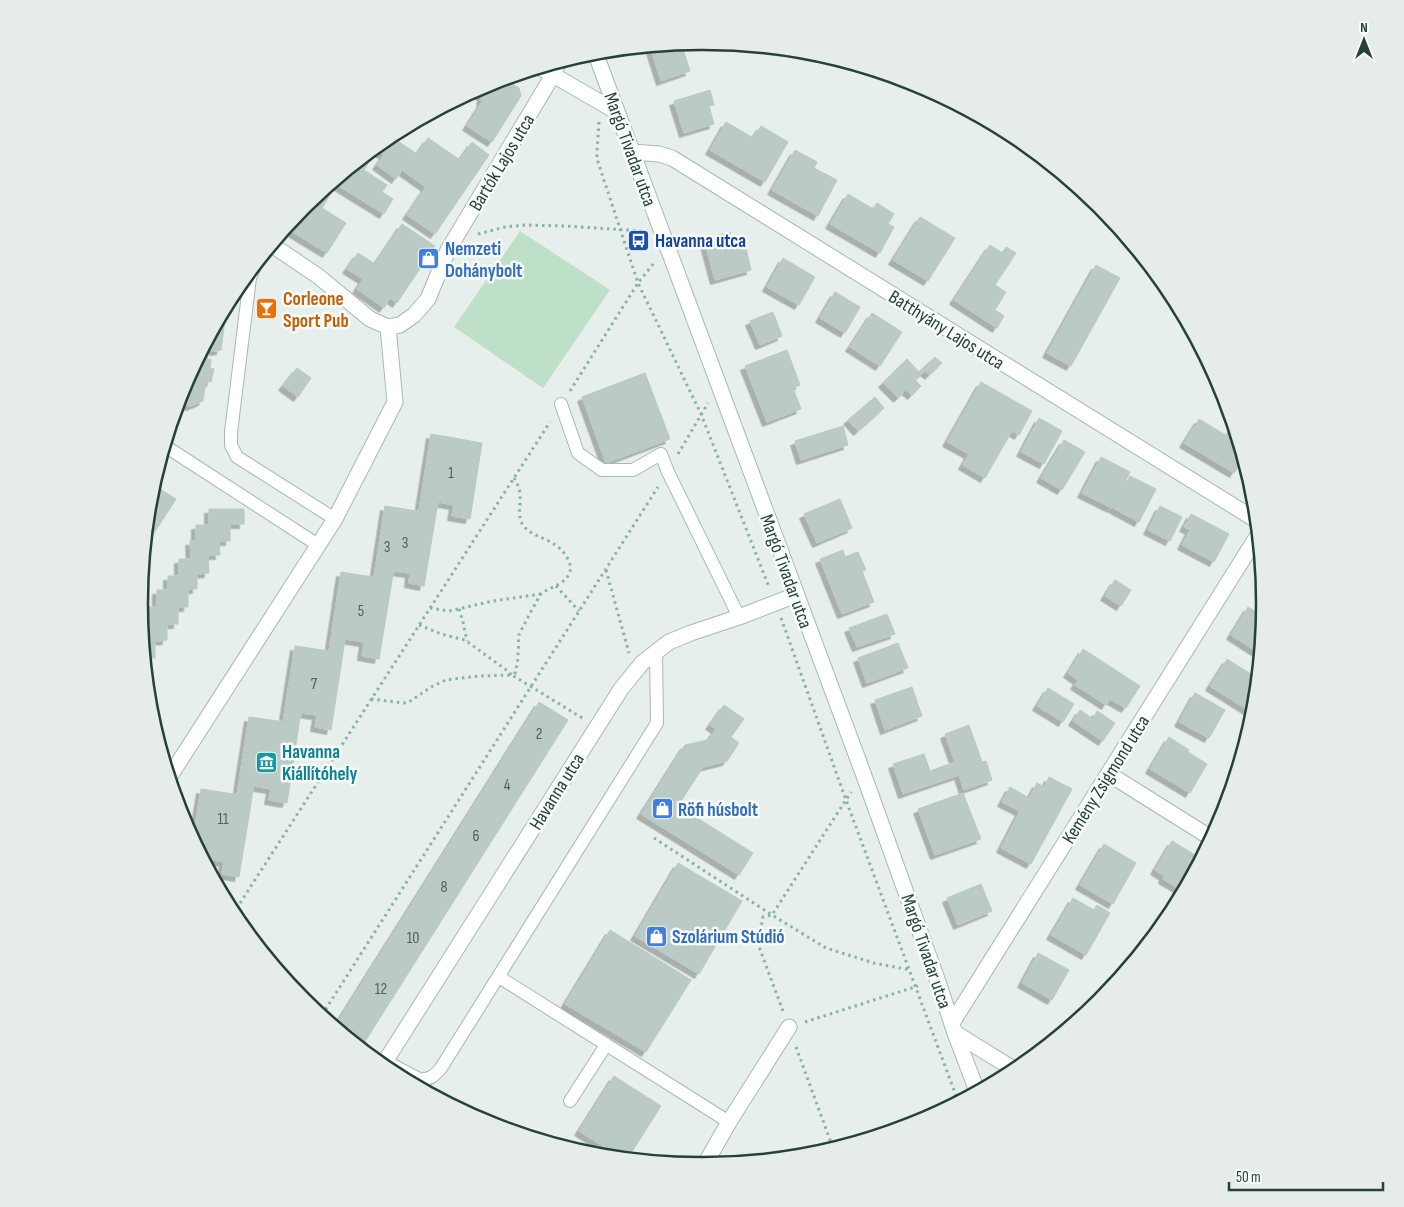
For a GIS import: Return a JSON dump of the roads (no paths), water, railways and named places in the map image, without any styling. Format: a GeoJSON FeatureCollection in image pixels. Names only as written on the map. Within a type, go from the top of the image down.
{"type":"FeatureCollection","features":[{"type":"Feature","properties":{"kind":"street","name":"Margó Tivadar utca"},"geometry":{"type":"LineString","coordinates":[[598,60],[863,773],[975,1085]]}},
{"type":"Feature","properties":{"kind":"street"},"geometry":{"type":"LineString","coordinates":[[553,71],[593,99],[617,112]]}},
{"type":"Feature","properties":{"kind":"street","name":"Bartók Lajos utca"},"geometry":{"type":"LineString","coordinates":[[388,327],[400,325],[414,315],[428,299],[448,250],[548,72]]}},
{"type":"Feature","properties":{"kind":"street","name":"Batthyány Lajos utca"},"geometry":{"type":"LineString","coordinates":[[632,152],[659,154],[672,158],[1248,515]]}},
{"type":"Feature","properties":{"kind":"street"},"geometry":{"type":"LineString","coordinates":[[174,769],[335,519],[396,402],[388,327],[370,320],[318,276],[278,249]]}},
{"type":"Feature","properties":{"kind":"street","name":"Kemény Zsigmond utca"},"geometry":{"type":"LineString","coordinates":[[953,1028],[1130,737],[1252,544]]}},
{"type":"Feature","properties":{"kind":"street","name":"Havanna utca"},"geometry":{"type":"LineString","coordinates":[[387,1059],[621,689],[642,663],[669,642],[796,595]]}},
{"type":"Feature","properties":{"kind":"street"},"geometry":{"type":"LineString","coordinates":[[1109,774],[1204,834]]}},
{"type":"Feature","properties":{"kind":"street"},"geometry":{"type":"LineString","coordinates":[[709,1157],[729,1122],[789,1028]]}},
{"type":"Feature","properties":{"kind":"street"},"geometry":{"type":"LineString","coordinates":[[953,1028],[1008,1065]]}},
{"type":"Feature","properties":{"kind":"lane"},"geometry":{"type":"LineString","coordinates":[[249,286],[231,445],[237,457],[335,519]]}},
{"type":"Feature","properties":{"kind":"lane"},"geometry":{"type":"LineString","coordinates":[[561,404],[578,453],[602,470],[633,470],[661,454],[739,617]]}},
{"type":"Feature","properties":{"kind":"lane"},"geometry":{"type":"LineString","coordinates":[[170,449],[318,545]]}},
{"type":"Feature","properties":{"kind":"lane"},"geometry":{"type":"LineString","coordinates":[[417,1078],[431,1078],[441,1068],[657,724],[656,652]]}},
{"type":"Feature","properties":{"kind":"lane"},"geometry":{"type":"LineString","coordinates":[[499,977],[729,1122]]}},
{"type":"Feature","properties":{"kind":"lane"},"geometry":{"type":"LineString","coordinates":[[570,1101],[606,1045]]}},
{"type":"Feature","properties":{"kind":"place","name":"Havanna utca"},"geometry":{"type":"Point","coordinates":[639,240]}},
{"type":"Feature","properties":{"kind":"place","name":"Nemzeti Dohánybolt"},"geometry":{"type":"Point","coordinates":[429,259]}},
{"type":"Feature","properties":{"kind":"place","name":"Corleone Sport Pub"},"geometry":{"type":"Point","coordinates":[267,309]}},
{"type":"Feature","properties":{"kind":"place","name":"Havanna Kiállítóhely"},"geometry":{"type":"Point","coordinates":[266,762]}},
{"type":"Feature","properties":{"kind":"place","name":"Röfi húsbolt"},"geometry":{"type":"Point","coordinates":[662,809]}},
{"type":"Feature","properties":{"kind":"place","name":"Szolárium Stúdió"},"geometry":{"type":"Point","coordinates":[656,936]}}]}
